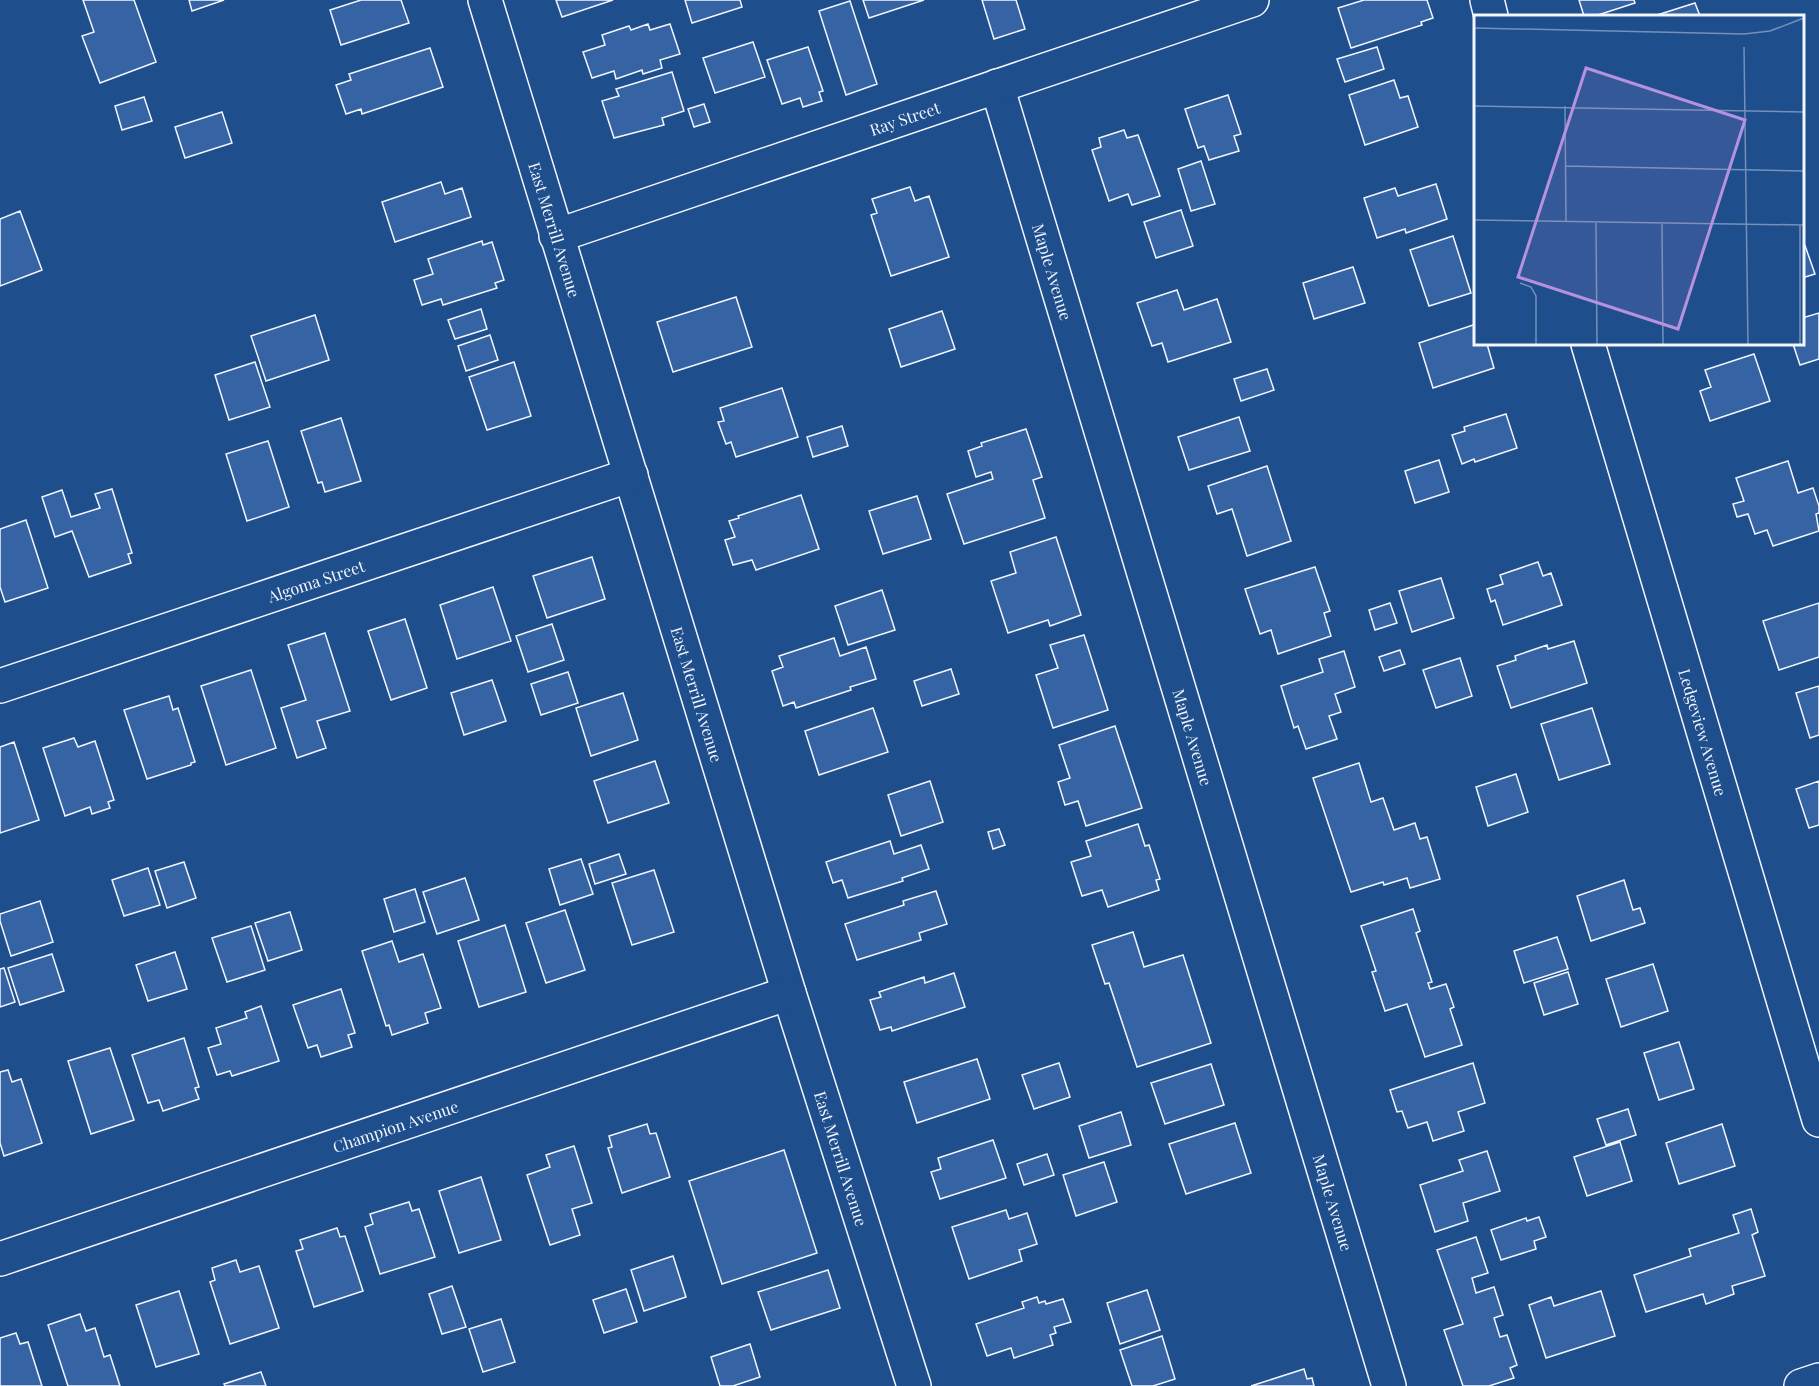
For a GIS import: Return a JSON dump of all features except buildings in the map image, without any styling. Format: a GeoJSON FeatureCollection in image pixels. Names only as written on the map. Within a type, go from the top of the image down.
{"type":"FeatureCollection","features":[{"type":"Feature","properties":{"kind":"street","name":"East Merrill Avenue"},"geometry":{"type":"LineString","coordinates":[[485,0],[789,993],[914,1386]]}},
{"type":"Feature","properties":{"kind":"street","name":"Ray Street"},"geometry":{"type":"LineString","coordinates":[[556,236],[1252,0]]}},
{"type":"Feature","properties":{"kind":"street"},"geometry":{"type":"LineString","coordinates":[[1486,0],[1491,15]]}},
{"type":"Feature","properties":{"kind":"street","name":"Maple Avenue"},"geometry":{"type":"LineString","coordinates":[[997,86],[1389,1386]]}},
{"type":"Feature","properties":{"kind":"street","name":"Ledgeview Avenue"},"geometry":{"type":"LineString","coordinates":[[1588,345],[1819,1120]]}},
{"type":"Feature","properties":{"kind":"street","name":"Algoma Street"},"geometry":{"type":"LineString","coordinates":[[0,686],[631,475]]}},
{"type":"Feature","properties":{"kind":"street","name":"Champion Avenue"},"geometry":{"type":"LineString","coordinates":[[0,1259],[789,993]]}},
{"type":"Feature","properties":{"kind":"street"},"geometry":{"type":"LineString","coordinates":[[1801,1386],[1819,1380]]}}]}
